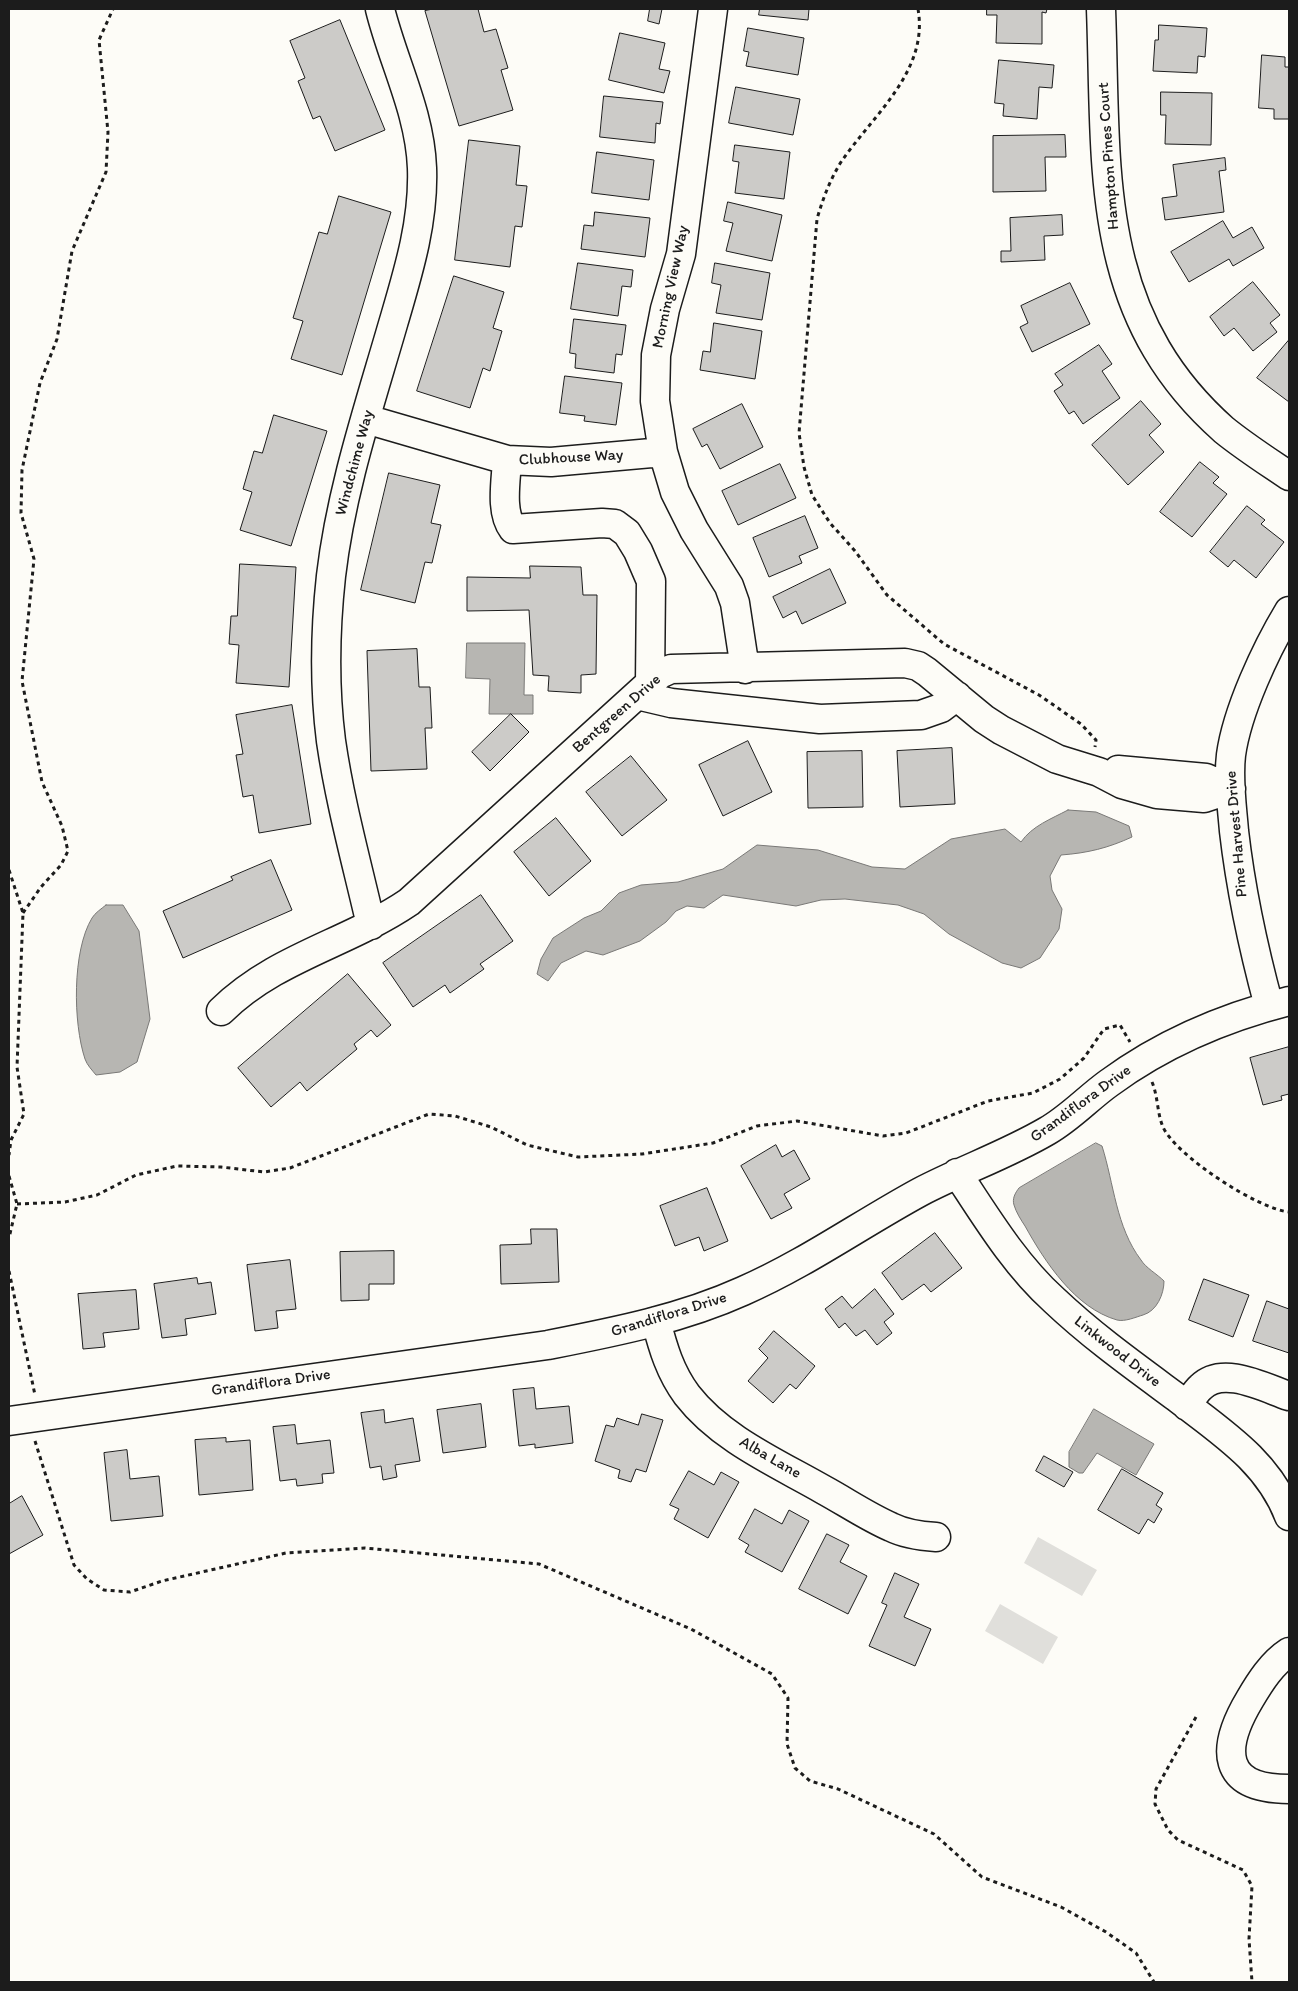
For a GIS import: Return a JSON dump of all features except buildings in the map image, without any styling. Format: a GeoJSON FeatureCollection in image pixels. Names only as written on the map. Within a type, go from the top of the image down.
{"type":"FeatureCollection","features":[{"type":"Feature","properties":{"kind":"street","name":"Windchime Way"},"geometry":{"type":"LineString","coordinates":[[371,925],[334,757],[326,669],[328,607],[335,543],[352,467],[413,252],[422,197],[421,160],[416,122],[391,51],[380,9]]}},
{"type":"Feature","properties":{"kind":"street","name":"Morning View Way"},"geometry":{"type":"LineString","coordinates":[[713,9],[681,254],[665,309],[656,355],[655,401],[663,452],[675,492],[684,512],[729,586],[735,603],[745,669]]}},
{"type":"Feature","properties":{"kind":"street","name":"Hampton Pines Court"},"geometry":{"type":"LineString","coordinates":[[1101,9],[1111,223],[1124,277],[1135,307],[1154,345],[1197,402],[1238,441],[1289,476]]}},
{"type":"Feature","properties":{"kind":"street","name":"Clubhouse Way"},"geometry":{"type":"LineString","coordinates":[[366,419],[507,460],[551,462],[663,452]]}},
{"type":"Feature","properties":{"kind":"street"},"geometry":{"type":"LineString","coordinates":[[507,460],[505,497],[508,522],[513,529],[602,523],[615,524],[627,533],[638,551],[650,581],[644,689],[671,704],[820,719],[921,715],[941,708],[957,696]]}},
{"type":"Feature","properties":{"kind":"street","name":"Pine Harvest Drive"},"geometry":{"type":"LineString","coordinates":[[1279,1004],[1243,902],[1231,788],[1231,756],[1244,708],[1268,651],[1289,611]]}},
{"type":"Feature","properties":{"kind":"street","name":"Bentgreen Drive"},"geometry":{"type":"LineString","coordinates":[[221,1012],[244,990],[272,971],[371,925],[409,902],[660,674],[681,668],[745,669],[905,663],[918,666],[927,672],[984,719],[1001,730],[1058,758],[1094,771],[1110,770],[1206,778],[1231,788]]}},
{"type":"Feature","properties":{"kind":"street","name":"Grandiflora Drive"},"geometry":{"type":"LineString","coordinates":[[9,1421],[548,1345],[656,1322],[713,1304],[772,1278],[882,1213],[957,1173],[1022,1145],[1050,1129],[1108,1083],[1143,1060],[1179,1040],[1279,1004]]}},
{"type":"Feature","properties":{"kind":"street","name":"Linkwood Drive"},"geometry":{"type":"LineString","coordinates":[[957,1173],[994,1228],[1053,1300],[1099,1340],[1244,1449],[1274,1485],[1289,1516]]}},
{"type":"Feature","properties":{"kind":"street","name":"Alba Lane"},"geometry":{"type":"LineString","coordinates":[[656,1322],[665,1354],[674,1376],[688,1396],[717,1425],[756,1452],[891,1527],[919,1536],[936,1537]]}},
{"type":"Feature","properties":{"kind":"street"},"geometry":{"type":"LineString","coordinates":[[1187,1406],[1201,1387],[1210,1380],[1222,1377],[1234,1378],[1289,1396]]}},
{"type":"Feature","properties":{"kind":"street"},"geometry":{"type":"LineString","coordinates":[[1289,1652],[1265,1677],[1238,1718],[1231,1736],[1230,1751],[1232,1763],[1240,1775],[1251,1784],[1289,1789]]}},
{"type":"Feature","properties":{"kind":"path"},"geometry":{"type":"LineString","coordinates":[[23,913],[61,865],[68,851],[62,826],[42,782],[22,680],[34,559],[21,513],[22,470],[40,383],[57,339],[72,251],[106,172],[108,132],[99,40],[113,9]]}},
{"type":"Feature","properties":{"kind":"path"},"geometry":{"type":"LineString","coordinates":[[918,9],[921,24],[918,48],[904,81],[869,123],[840,164],[826,190],[816,219],[798,433],[804,467],[812,495],[830,523],[855,551],[887,594],[944,644],[1039,696],[1091,732],[1096,740],[1094,771]]}},
{"type":"Feature","properties":{"kind":"path"},"geometry":{"type":"LineString","coordinates":[[9,870],[23,913],[17,1067],[24,1114],[11,1140],[9,1155]]}},
{"type":"Feature","properties":{"kind":"path"},"geometry":{"type":"LineString","coordinates":[[17,1204],[65,1202],[97,1195],[136,1174],[177,1166],[221,1167],[264,1172],[290,1168],[429,1114],[455,1116],[491,1127],[527,1145],[578,1157],[642,1154],[713,1143],[757,1126],[797,1121],[883,1136],[906,1133],[988,1101],[1033,1093],[1060,1079],[1084,1058],[1104,1029],[1120,1025],[1143,1060],[1154,1086],[1163,1128],[1186,1154],[1230,1187],[1276,1211],[1289,1212]]}},
{"type":"Feature","properties":{"kind":"path"},"geometry":{"type":"LineString","coordinates":[[9,1176],[17,1204],[9,1238]]}},
{"type":"Feature","properties":{"kind":"path"},"geometry":{"type":"LineString","coordinates":[[9,1271],[32,1386],[37,1401],[33,1433],[74,1565],[86,1579],[104,1590],[130,1592],[162,1581],[286,1553],[365,1548],[539,1564],[691,1629],[772,1674],[788,1698],[787,1744],[795,1768],[810,1781],[838,1789],[934,1834],[982,1877],[1062,1907],[1106,1932],[1136,1953],[1154,1982]]}},
{"type":"Feature","properties":{"kind":"path"},"geometry":{"type":"LineString","coordinates":[[1196,1717],[1156,1789],[1155,1804],[1168,1830],[1178,1840],[1243,1870],[1247,1876],[1252,1886],[1249,1939],[1252,1982]]}},
{"type":"Feature","properties":{"kind":"shaded area"},"geometry":{"type":"Polygon","coordinates":[[[467,643],[525,643],[524,695],[533,695],[533,714],[489,714],[490,679],[466,678],[467,643]]]}},
{"type":"Feature","properties":{"kind":"shaded area"},"geometry":{"type":"Polygon","coordinates":[[[1068,810],[1096,812],[1129,826],[1132,837],[1098,849],[1061,855],[1050,876],[1052,890],[1062,909],[1059,929],[1040,958],[1021,968],[1002,963],[949,934],[924,914],[898,905],[845,899],[821,900],[796,906],[723,895],[704,908],[687,906],[676,911],[666,922],[640,941],[603,955],[586,951],[561,963],[548,981],[537,974],[541,959],[553,938],[584,918],[601,911],[619,893],[641,885],[678,882],[723,869],[757,845],[818,850],[872,867],[905,869],[951,839],[1005,829],[1021,842],[1036,827],[1068,810]]]}},
{"type":"Feature","properties":{"kind":"shaded area"},"geometry":{"type":"Polygon","coordinates":[[[106,905],[123,905],[139,931],[150,1019],[137,1062],[120,1072],[96,1075],[86,1061],[81,1044],[76,987],[85,932],[93,916],[106,905]]]}},
{"type":"Feature","properties":{"kind":"shaded area"},"geometry":{"type":"Polygon","coordinates":[[[1096,1143],[1102,1146],[1126,1234],[1143,1263],[1164,1281],[1163,1291],[1156,1306],[1148,1313],[1127,1320],[1117,1320],[1102,1314],[1088,1305],[1063,1282],[1042,1254],[1013,1203],[1014,1196],[1019,1188],[1096,1143]]]}},
{"type":"Feature","properties":{"kind":"shaded area"},"geometry":{"type":"Polygon","coordinates":[[[1094,1409],[1154,1444],[1136,1475],[1097,1453],[1083,1473],[1079,1473],[1069,1467],[1069,1452],[1094,1409]]]}},
{"type":"Feature","properties":{"kind":"shaded area"},"geometry":{"type":"Polygon","coordinates":[[[1038,1537],[1097,1570],[1082,1596],[1024,1563],[1038,1537]]]}},
{"type":"Feature","properties":{"kind":"shaded area"},"geometry":{"type":"Polygon","coordinates":[[[1000,1604],[1058,1637],[1043,1664],[985,1631],[1000,1604]]]}}]}
